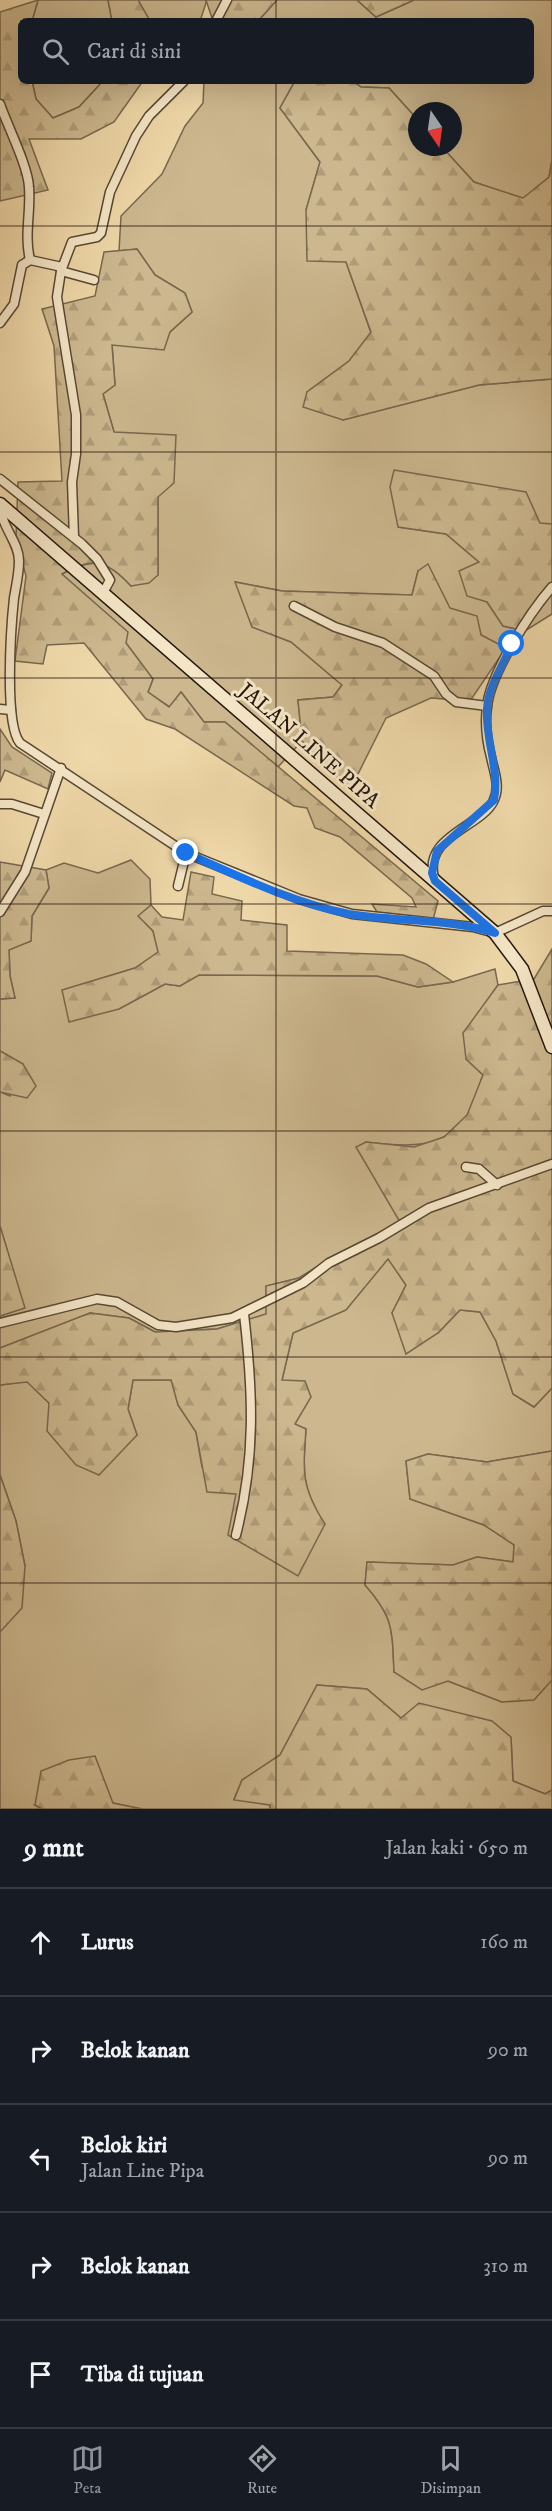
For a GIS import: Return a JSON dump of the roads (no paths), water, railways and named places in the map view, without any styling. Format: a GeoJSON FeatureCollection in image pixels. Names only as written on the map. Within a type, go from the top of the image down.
{"type":"FeatureCollection","features":[{"type":"Feature","properties":{"kind":"main road","name":"JALAN LINE PIPA"},"geometry":{"type":"LineString","coordinates":[[1,504],[495,933],[522,969],[552,1047]]}},
{"type":"Feature","properties":{"kind":"street"},"geometry":{"type":"LineString","coordinates":[[218,18],[227,0]]}},
{"type":"Feature","properties":{"kind":"street"},"geometry":{"type":"LineString","coordinates":[[74,537],[72,482],[77,429],[72,375],[57,297],[61,269],[72,242],[97,237],[101,233],[110,192],[136,136],[149,116],[181,84]]}},
{"type":"Feature","properties":{"kind":"street"},"geometry":{"type":"LineString","coordinates":[[0,104],[27,172],[29,186],[27,232],[30,260]]}},
{"type":"Feature","properties":{"kind":"street"},"geometry":{"type":"LineString","coordinates":[[30,260],[94,280]]}},
{"type":"Feature","properties":{"kind":"street"},"geometry":{"type":"LineString","coordinates":[[0,323],[14,304],[20,269],[30,260]]}},
{"type":"Feature","properties":{"kind":"street"},"geometry":{"type":"LineString","coordinates":[[0,479],[74,537],[97,559],[107,573],[110,583],[103,593]]}},
{"type":"Feature","properties":{"kind":"street"},"geometry":{"type":"LineString","coordinates":[[1,504],[3,522],[16,548],[19,561],[12,623],[11,710],[13,733],[20,743],[61,768],[186,853],[299,899],[339,912],[472,927],[495,933],[543,911],[552,911]]}},
{"type":"Feature","properties":{"kind":"street"},"geometry":{"type":"LineString","coordinates":[[435,881],[432,868],[437,851],[494,800],[497,779],[490,753],[487,706],[519,631],[552,586]]}},
{"type":"Feature","properties":{"kind":"street"},"geometry":{"type":"LineString","coordinates":[[294,606],[335,627],[383,643],[434,676],[446,694],[456,702],[487,706]]}},
{"type":"Feature","properties":{"kind":"street"},"geometry":{"type":"LineString","coordinates":[[0,709],[11,710]]}},
{"type":"Feature","properties":{"kind":"street"},"geometry":{"type":"LineString","coordinates":[[0,912],[25,872],[61,768]]}},
{"type":"Feature","properties":{"kind":"street"},"geometry":{"type":"LineString","coordinates":[[0,804],[12,804],[44,814]]}},
{"type":"Feature","properties":{"kind":"street"},"geometry":{"type":"LineString","coordinates":[[178,886],[186,853]]}},
{"type":"Feature","properties":{"kind":"street"},"geometry":{"type":"LineString","coordinates":[[0,1323],[96,1299],[117,1302],[150,1322],[176,1327],[204,1324],[244,1314],[303,1284],[329,1263],[379,1239],[416,1214],[453,1197],[497,1185],[552,1164]]}},
{"type":"Feature","properties":{"kind":"street"},"geometry":{"type":"LineString","coordinates":[[466,1167],[479,1169],[497,1185]]}},
{"type":"Feature","properties":{"kind":"street"},"geometry":{"type":"LineString","coordinates":[[236,1535],[247,1488],[252,1419],[250,1357],[244,1314]]}}]}
